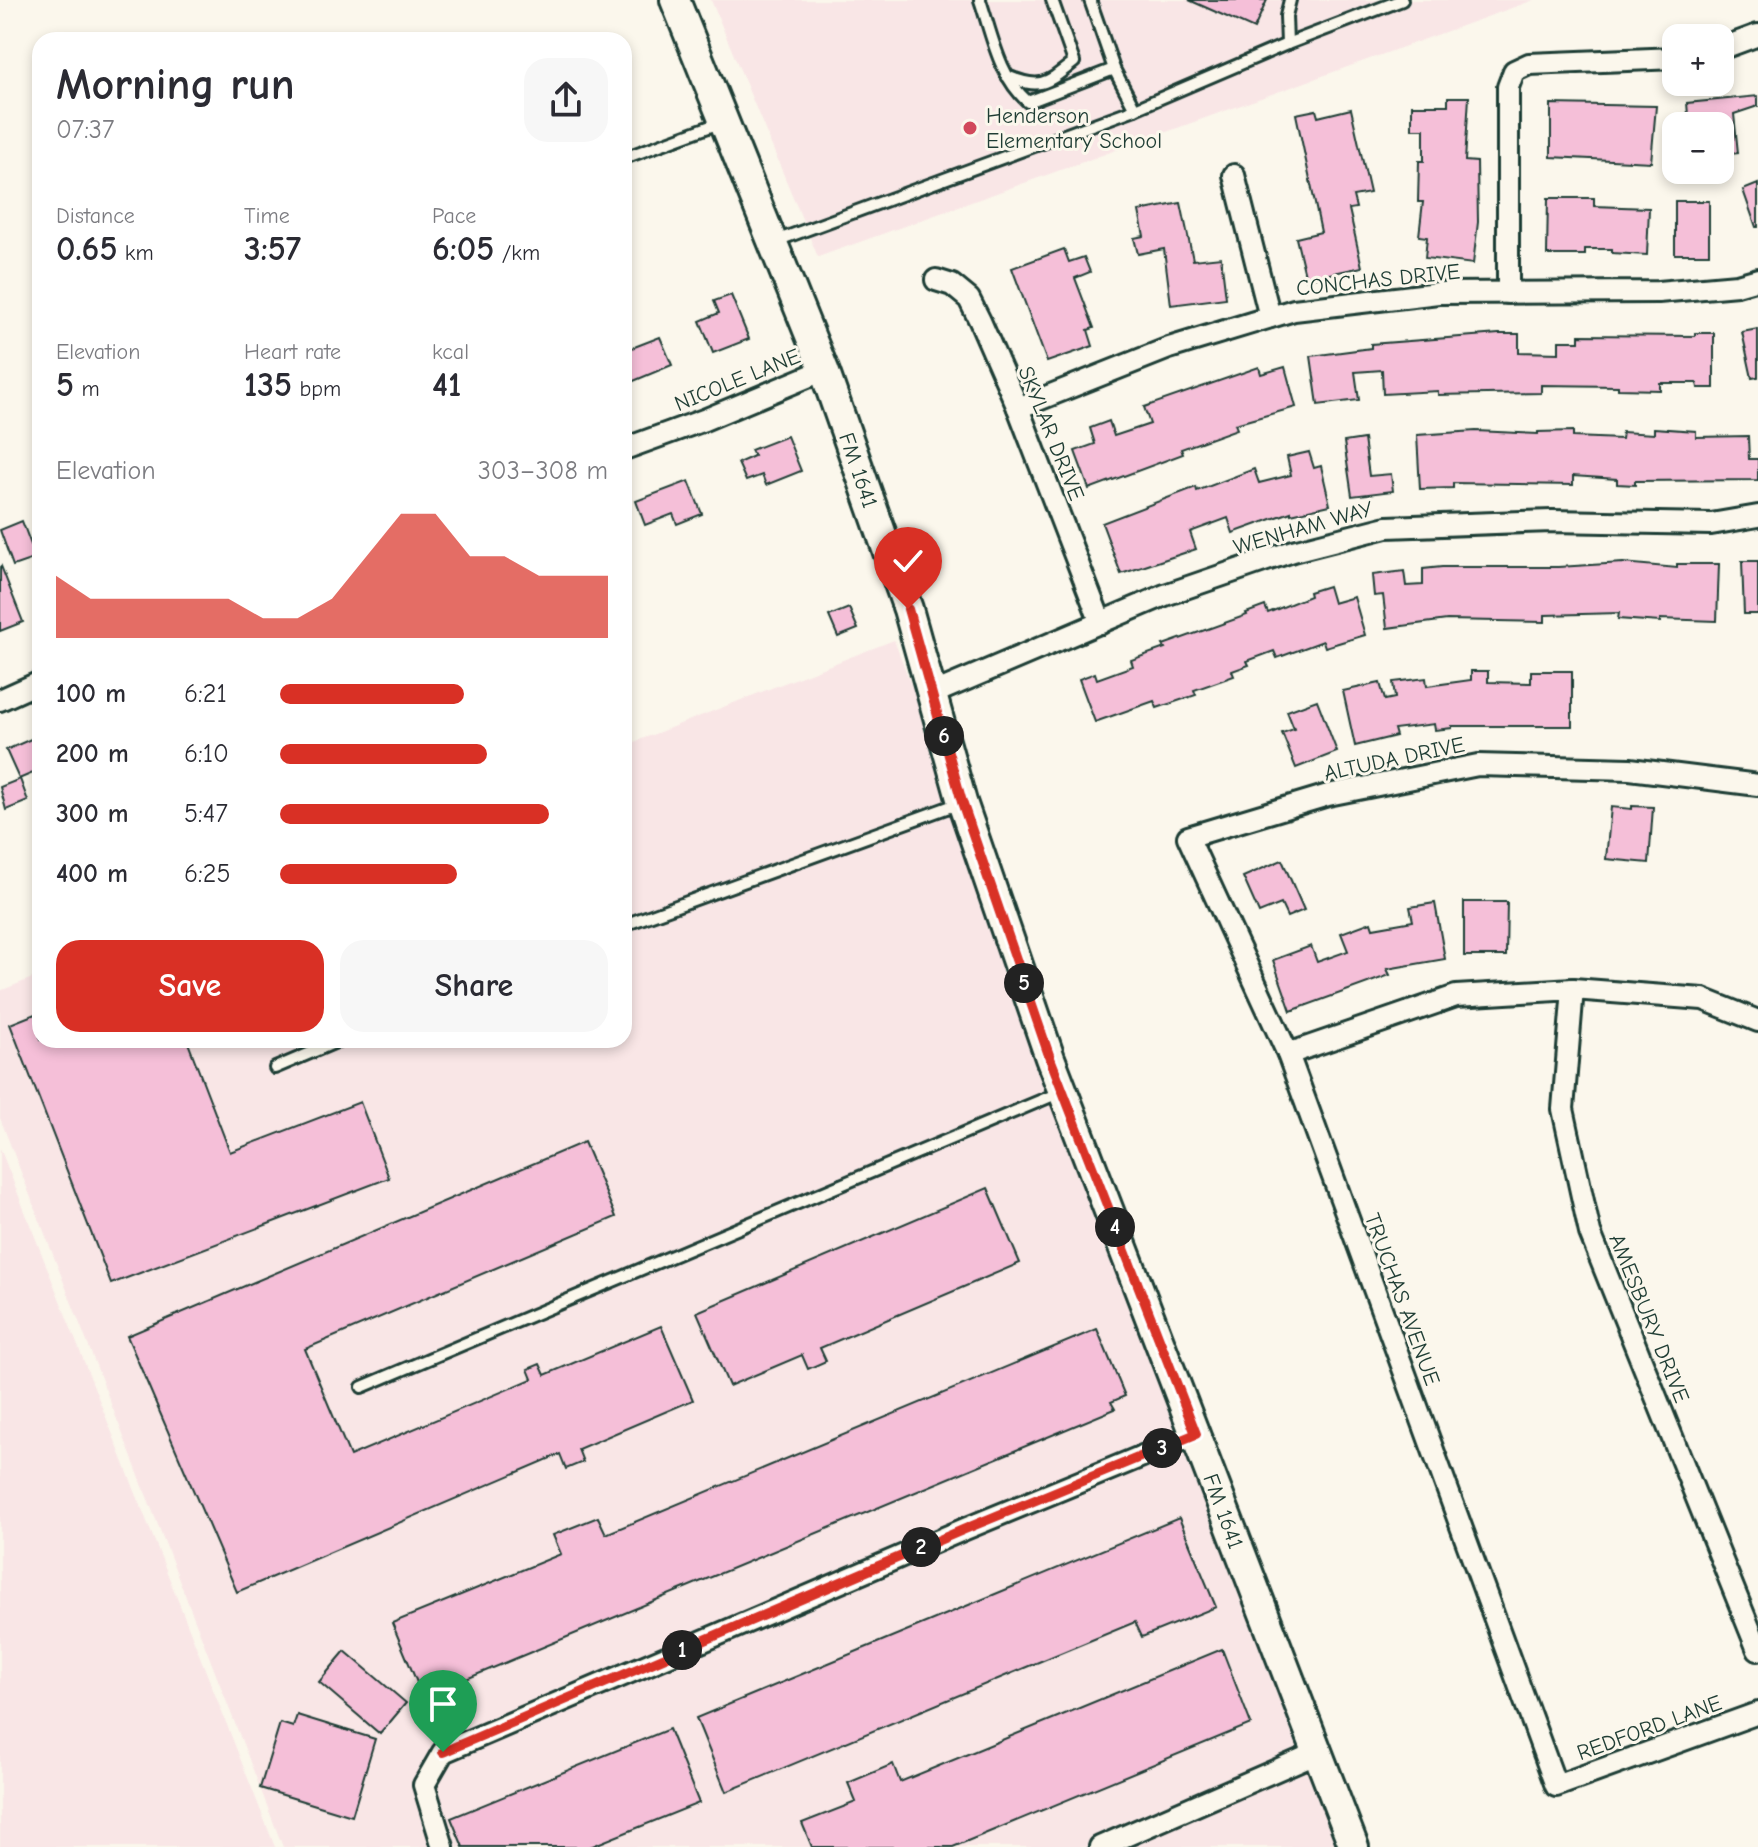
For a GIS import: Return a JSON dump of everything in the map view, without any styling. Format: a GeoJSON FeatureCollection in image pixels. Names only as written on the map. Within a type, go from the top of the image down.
{"type":"FeatureCollection","features":[{"type":"Feature","properties":{"kind":"main road","name":"FM 1641"},"geometry":{"type":"LineString","coordinates":[[675,0],[824,370],[908,609],[962,802],[1062,1091],[1354,1847]]}},
{"type":"Feature","properties":{"kind":"street"},"geometry":{"type":"LineString","coordinates":[[1734,44],[1758,35]]}},
{"type":"Feature","properties":{"kind":"street"},"geometry":{"type":"LineString","coordinates":[[1508,293],[1508,87],[1514,71],[1529,64],[1662,59]]}},
{"type":"Feature","properties":{"kind":"street"},"geometry":{"type":"LineString","coordinates":[[1234,175],[1270,317]]}},
{"type":"Feature","properties":{"kind":"street","name":"CONCHAS DRIVE"},"geometry":{"type":"LineString","coordinates":[[1018,408],[1169,348],[1294,310],[1438,293],[1658,292],[1737,285],[1758,279]]}},
{"type":"Feature","properties":{"kind":"street","name":"SKYLAR DRIVE"},"geometry":{"type":"LineString","coordinates":[[936,280],[952,285],[969,299],[1018,408],[1101,623]]}},
{"type":"Feature","properties":{"kind":"street","name":"NICOLE LANE"},"geometry":{"type":"LineString","coordinates":[[632,446],[824,370]]}},
{"type":"Feature","properties":{"kind":"street","name":"WENHAM WAY"},"geometry":{"type":"LineString","coordinates":[[932,694],[1165,595],[1293,551],[1387,527],[1552,521],[1711,524],[1758,516]]}},
{"type":"Feature","properties":{"kind":"street"},"geometry":{"type":"LineString","coordinates":[[0,700],[32,686]]}},
{"type":"Feature","properties":{"kind":"street","name":"ALTUDA DRIVE"},"geometry":{"type":"LineString","coordinates":[[1188,837],[1328,795],[1478,765],[1630,769],[1758,785]]}},
{"type":"Feature","properties":{"kind":"street","name":"TRUCHAS AVENUE"},"geometry":{"type":"LineString","coordinates":[[1188,837],[1288,1054],[1556,1786]]}},
{"type":"Feature","properties":{"kind":"street"},"geometry":{"type":"LineString","coordinates":[[1288,1054],[1456,996],[1573,989],[1703,999],[1758,1021]]}},
{"type":"Feature","properties":{"kind":"street","name":"AMESBURY DRIVE"},"geometry":{"type":"LineString","coordinates":[[1573,989],[1563,1109],[1590,1233],[1758,1650]]}},
{"type":"Feature","properties":{"kind":"street"},"geometry":{"type":"LineString","coordinates":[[443,1847],[424,1785],[443,1752],[1196,1434]]}},
{"type":"Feature","properties":{"kind":"street","name":"REDFORD LANE"},"geometry":{"type":"LineString","coordinates":[[1556,1786],[1758,1713]]}},
{"type":"Feature","properties":{"kind":"street"},"geometry":{"type":"LineString","coordinates":[[1100,1847],[1318,1752]]}},
{"type":"Feature","properties":{"kind":"lane"},"geometry":{"type":"LineString","coordinates":[[980,0],[1005,75],[1017,93],[1028,102],[1114,69]]}},
{"type":"Feature","properties":{"kind":"lane"},"geometry":{"type":"LineString","coordinates":[[1005,75],[1031,85],[1053,79],[1074,62],[1052,0]]}},
{"type":"Feature","properties":{"kind":"lane"},"geometry":{"type":"LineString","coordinates":[[1090,0],[1114,69],[1135,109]]}},
{"type":"Feature","properties":{"kind":"lane"},"geometry":{"type":"LineString","coordinates":[[1287,44],[1286,16],[1290,0]]}},
{"type":"Feature","properties":{"kind":"lane"},"geometry":{"type":"LineString","coordinates":[[771,242],[1135,109],[1287,44],[1402,0]]}},
{"type":"Feature","properties":{"kind":"lane"},"geometry":{"type":"LineString","coordinates":[[632,155],[724,121]]}},
{"type":"Feature","properties":{"kind":"lane"},"geometry":{"type":"LineString","coordinates":[[632,922],[962,802]]}},
{"type":"Feature","properties":{"kind":"lane"},"geometry":{"type":"LineString","coordinates":[[275,1068],[322,1048]]}},
{"type":"Feature","properties":{"kind":"lane"},"geometry":{"type":"LineString","coordinates":[[362,1387],[1062,1091]]}},
{"type":"Feature","properties":{"kind":"shaded area","name":"Henderson Elementary School"},"geometry":{"type":"Polygon","coordinates":[[[711,0],[1534,0],[818,257],[711,0]]]}},
{"type":"Feature","properties":{"kind":"shaded area"},"geometry":{"type":"Polygon","coordinates":[[[894,640],[1358,1847],[283,1847],[0,1118],[0,991],[32,978],[32,1048],[632,1048],[632,743],[894,640]]]}},
{"type":"Feature","properties":{"kind":"shaded area"},"geometry":{"type":"Polygon","coordinates":[[[0,1148],[275,1847],[0,1847],[0,1148]]]}},
{"type":"Feature","properties":{"kind":"building"},"geometry":{"type":"Polygon","coordinates":[[[1189,0],[1267,0],[1254,29],[1189,0]]]}},
{"type":"Feature","properties":{"kind":"building"},"geometry":{"type":"Polygon","coordinates":[[[1758,96],[1758,106],[1734,114],[1688,112],[1687,103],[1758,96]]]}},
{"type":"Feature","properties":{"kind":"building"},"geometry":{"type":"Polygon","coordinates":[[[1448,97],[1469,97],[1465,161],[1477,162],[1478,222],[1473,264],[1425,258],[1427,237],[1419,236],[1423,202],[1418,202],[1419,161],[1424,161],[1424,129],[1412,129],[1412,105],[1448,105],[1448,97]]]}},
{"type":"Feature","properties":{"kind":"building"},"geometry":{"type":"Polygon","coordinates":[[[1551,104],[1656,106],[1651,162],[1551,157],[1551,104]]]}},
{"type":"Feature","properties":{"kind":"building"},"geometry":{"type":"Polygon","coordinates":[[[1351,109],[1370,193],[1353,196],[1356,208],[1349,209],[1362,267],[1306,279],[1296,238],[1321,232],[1296,114],[1316,110],[1318,117],[1351,109]]]}},
{"type":"Feature","properties":{"kind":"building"},"geometry":{"type":"Polygon","coordinates":[[[1734,114],[1738,153],[1734,153],[1734,114]]]}},
{"type":"Feature","properties":{"kind":"building"},"geometry":{"type":"Polygon","coordinates":[[[1758,184],[1758,227],[1756,227],[1743,190],[1758,184]]]}},
{"type":"Feature","properties":{"kind":"building"},"geometry":{"type":"Polygon","coordinates":[[[1548,198],[1594,198],[1594,206],[1649,208],[1647,255],[1612,253],[1612,249],[1585,249],[1585,255],[1547,255],[1548,198]]]}},
{"type":"Feature","properties":{"kind":"building"},"geometry":{"type":"Polygon","coordinates":[[[1675,201],[1709,201],[1709,254],[1675,254],[1675,201]]]}},
{"type":"Feature","properties":{"kind":"building"},"geometry":{"type":"Polygon","coordinates":[[[1181,203],[1193,260],[1221,257],[1226,298],[1171,305],[1164,249],[1138,254],[1134,238],[1144,236],[1139,211],[1181,203]]]}},
{"type":"Feature","properties":{"kind":"building"},"geometry":{"type":"Polygon","coordinates":[[[1064,249],[1069,262],[1084,257],[1090,272],[1075,278],[1094,328],[1088,330],[1093,346],[1047,362],[1012,268],[1064,249]]]}},
{"type":"Feature","properties":{"kind":"building"},"geometry":{"type":"Polygon","coordinates":[[[731,295],[749,339],[713,353],[700,321],[719,313],[714,301],[731,295]]]}},
{"type":"Feature","properties":{"kind":"building"},"geometry":{"type":"Polygon","coordinates":[[[1758,329],[1758,377],[1752,378],[1742,332],[1758,329]]]}},
{"type":"Feature","properties":{"kind":"building"},"geometry":{"type":"Polygon","coordinates":[[[1695,333],[1714,333],[1714,388],[1698,388],[1697,383],[1660,383],[1660,390],[1541,385],[1541,393],[1438,395],[1438,391],[1383,394],[1382,370],[1355,372],[1359,400],[1318,405],[1311,356],[1371,348],[1371,344],[1499,334],[1519,334],[1519,352],[1559,353],[1559,341],[1579,341],[1579,335],[1695,336],[1695,333]]]}},
{"type":"Feature","properties":{"kind":"building"},"geometry":{"type":"Polygon","coordinates":[[[660,337],[672,365],[632,382],[632,348],[660,337]]]}},
{"type":"Feature","properties":{"kind":"building"},"geometry":{"type":"Polygon","coordinates":[[[1259,367],[1261,374],[1285,367],[1296,407],[1235,424],[1237,429],[1181,449],[1183,454],[1089,489],[1075,451],[1095,444],[1090,428],[1109,421],[1114,436],[1150,424],[1144,407],[1259,367]]]}},
{"type":"Feature","properties":{"kind":"building"},"geometry":{"type":"Polygon","coordinates":[[[1654,428],[1696,431],[1696,437],[1748,436],[1749,459],[1758,459],[1758,480],[1635,481],[1635,485],[1617,484],[1617,479],[1573,476],[1573,485],[1453,483],[1453,488],[1420,489],[1417,435],[1476,431],[1538,434],[1573,431],[1573,437],[1621,439],[1622,432],[1654,434],[1654,428]]]}},
{"type":"Feature","properties":{"kind":"building"},"geometry":{"type":"Polygon","coordinates":[[[787,436],[801,471],[766,485],[762,475],[746,481],[738,463],[754,456],[751,450],[787,436]]]}},
{"type":"Feature","properties":{"kind":"building"},"geometry":{"type":"Polygon","coordinates":[[[1364,439],[1369,476],[1391,474],[1393,491],[1352,496],[1344,442],[1364,439]]]}},
{"type":"Feature","properties":{"kind":"building"},"geometry":{"type":"Polygon","coordinates":[[[1309,452],[1314,468],[1321,466],[1330,505],[1291,512],[1233,533],[1228,518],[1190,532],[1196,549],[1121,574],[1102,523],[1196,487],[1197,491],[1254,469],[1259,483],[1291,475],[1287,457],[1309,452]]]}},
{"type":"Feature","properties":{"kind":"building"},"geometry":{"type":"Polygon","coordinates":[[[689,481],[702,514],[677,524],[673,514],[645,525],[636,501],[689,481]]]}},
{"type":"Feature","properties":{"kind":"building"},"geometry":{"type":"Polygon","coordinates":[[[22,521],[32,547],[32,559],[13,566],[0,530],[22,521]]]}},
{"type":"Feature","properties":{"kind":"building"},"geometry":{"type":"Polygon","coordinates":[[[1742,561],[1758,561],[1758,614],[1744,614],[1742,561]]]}},
{"type":"Feature","properties":{"kind":"building"},"geometry":{"type":"Polygon","coordinates":[[[1623,563],[1677,568],[1677,564],[1719,564],[1717,621],[1618,619],[1619,613],[1545,615],[1545,622],[1447,620],[1387,628],[1383,595],[1374,596],[1372,575],[1404,571],[1406,586],[1423,585],[1423,569],[1623,563]]]}},
{"type":"Feature","properties":{"kind":"building"},"geometry":{"type":"Polygon","coordinates":[[[0,567],[23,622],[0,631],[0,567]]]}},
{"type":"Feature","properties":{"kind":"building"},"geometry":{"type":"Polygon","coordinates":[[[1328,586],[1333,603],[1354,597],[1365,635],[1325,647],[1323,641],[1277,658],[1274,651],[1247,661],[1249,665],[1232,671],[1234,676],[1194,690],[1196,695],[1157,708],[1154,701],[1095,722],[1079,679],[1095,673],[1097,679],[1133,666],[1131,660],[1165,648],[1163,645],[1265,606],[1268,613],[1328,586]]]}},
{"type":"Feature","properties":{"kind":"building"},"geometry":{"type":"Polygon","coordinates":[[[849,608],[858,629],[838,637],[829,616],[849,608]]]}},
{"type":"Feature","properties":{"kind":"building"},"geometry":{"type":"Polygon","coordinates":[[[1471,671],[1488,671],[1488,682],[1531,683],[1531,671],[1572,671],[1572,726],[1452,726],[1435,730],[1434,724],[1394,729],[1396,736],[1355,746],[1343,691],[1380,683],[1385,700],[1395,698],[1393,682],[1426,678],[1427,686],[1471,680],[1471,671]]]}},
{"type":"Feature","properties":{"kind":"building"},"geometry":{"type":"Polygon","coordinates":[[[1317,700],[1337,752],[1296,768],[1282,733],[1294,729],[1287,711],[1317,700]]]}},
{"type":"Feature","properties":{"kind":"building"},"geometry":{"type":"Polygon","coordinates":[[[32,739],[32,773],[19,779],[6,750],[32,739]]]}},
{"type":"Feature","properties":{"kind":"building"},"geometry":{"type":"Polygon","coordinates":[[[20,779],[28,801],[6,810],[0,787],[20,779]]]}},
{"type":"Feature","properties":{"kind":"building"},"geometry":{"type":"Polygon","coordinates":[[[1632,806],[1653,807],[1649,863],[1606,859],[1611,807],[1632,809],[1632,806]]]}},
{"type":"Feature","properties":{"kind":"building"},"geometry":{"type":"Polygon","coordinates":[[[1282,860],[1304,910],[1287,917],[1281,904],[1259,913],[1243,877],[1282,860]]]}},
{"type":"Feature","properties":{"kind":"building"},"geometry":{"type":"Polygon","coordinates":[[[1464,902],[1507,902],[1506,956],[1464,956],[1464,902]]]}},
{"type":"Feature","properties":{"kind":"building"},"geometry":{"type":"Polygon","coordinates":[[[1435,903],[1445,959],[1387,969],[1390,975],[1291,1011],[1273,960],[1311,946],[1317,962],[1348,951],[1341,933],[1371,922],[1373,928],[1413,921],[1410,907],[1435,903]]]}},
{"type":"Feature","properties":{"kind":"building"},"geometry":{"type":"Polygon","coordinates":[[[32,1015],[32,1048],[190,1048],[230,1152],[360,1102],[389,1178],[111,1284],[10,1024],[32,1015]]]}},
{"type":"Feature","properties":{"kind":"building"},"geometry":{"type":"Polygon","coordinates":[[[584,1142],[616,1217],[305,1349],[350,1456],[532,1379],[528,1369],[540,1364],[545,1375],[661,1326],[693,1400],[578,1449],[583,1462],[566,1469],[560,1454],[237,1592],[127,1336],[584,1142]]]}},
{"type":"Feature","properties":{"kind":"building"},"geometry":{"type":"Polygon","coordinates":[[[988,1188],[1020,1263],[820,1348],[826,1361],[808,1369],[802,1355],[729,1386],[697,1312],[988,1188]]]}},
{"type":"Feature","properties":{"kind":"building"},"geometry":{"type":"Polygon","coordinates":[[[1097,1329],[1125,1396],[1111,1402],[1115,1409],[423,1697],[392,1623],[561,1554],[553,1535],[598,1517],[606,1534],[1097,1329]]]}},
{"type":"Feature","properties":{"kind":"building"},"geometry":{"type":"Polygon","coordinates":[[[1179,1518],[1216,1607],[1142,1637],[1135,1622],[726,1792],[696,1718],[1179,1518]]]}},
{"type":"Feature","properties":{"kind":"building"},"geometry":{"type":"Polygon","coordinates":[[[1222,1649],[1251,1724],[953,1847],[812,1847],[802,1823],[856,1802],[848,1783],[893,1764],[900,1782],[1222,1649]]]}},
{"type":"Feature","properties":{"kind":"building"},"geometry":{"type":"Polygon","coordinates":[[[345,1651],[406,1703],[380,1734],[319,1682],[345,1651]]]}},
{"type":"Feature","properties":{"kind":"building"},"geometry":{"type":"Polygon","coordinates":[[[297,1715],[375,1739],[352,1816],[260,1788],[280,1723],[293,1727],[297,1715]]]}},
{"type":"Feature","properties":{"kind":"building"},"geometry":{"type":"Polygon","coordinates":[[[669,1729],[699,1803],[590,1847],[463,1847],[451,1818],[669,1729]]]}},
{"type":"Feature","properties":{"kind":"place","name":"Henderson Elementary School"},"geometry":{"type":"Point","coordinates":[970,128]}},
{"type":"Feature","properties":{"kind":"route"},"geometry":{"type":"LineString","coordinates":[[443,1752],[1196,1434],[1050,1058],[962,802],[908,609]]}}]}
